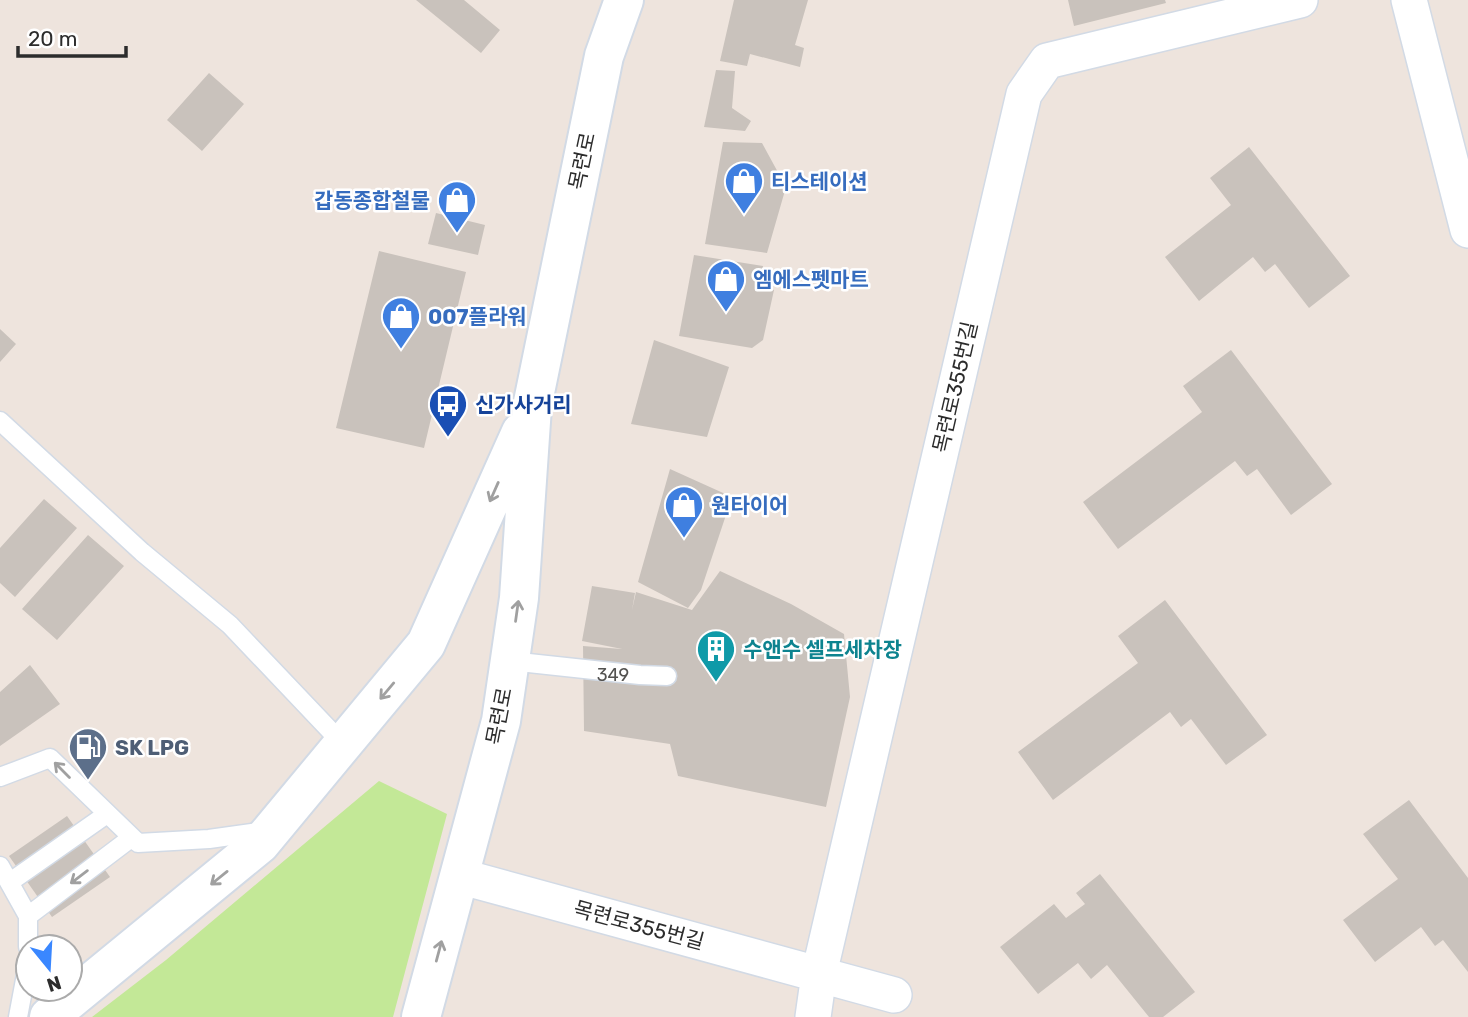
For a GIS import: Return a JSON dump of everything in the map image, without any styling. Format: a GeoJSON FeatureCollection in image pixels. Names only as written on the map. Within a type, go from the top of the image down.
{"type":"FeatureCollection","features":[{"type":"Feature","properties":{"kind":"main road"},"geometry":{"type":"LineString","coordinates":[[597,0],[604,57]]}},
{"type":"Feature","properties":{"kind":"main road","name":"목련로"},"geometry":{"type":"LineString","coordinates":[[426,1016],[459,876],[501,721],[519,598],[532,407],[604,57],[624,0]]}},
{"type":"Feature","properties":{"kind":"main road","name":"목련로"},"geometry":{"type":"LineString","coordinates":[[49,1017],[260,844],[426,644],[532,407]]}},
{"type":"Feature","properties":{"kind":"street","name":"목련로355번길"},"geometry":{"type":"LineString","coordinates":[[813,1017],[819,974],[1024,94],[1047,61],[1300,0]]}},
{"type":"Feature","properties":{"kind":"street"},"geometry":{"type":"LineString","coordinates":[[1409,0],[1468,230]]}},
{"type":"Feature","properties":{"kind":"street","name":"목련로355번길"},"geometry":{"type":"LineString","coordinates":[[459,876],[894,995]]}},
{"type":"Feature","properties":{"kind":"lane"},"geometry":{"type":"LineString","coordinates":[[0,421],[142,552],[230,625],[343,744]]}},
{"type":"Feature","properties":{"kind":"lane"},"geometry":{"type":"LineString","coordinates":[[510,660],[667,676]]}},
{"type":"Feature","properties":{"kind":"lane"},"geometry":{"type":"LineString","coordinates":[[0,777],[50,758],[138,843],[209,839],[272,830]]}},
{"type":"Feature","properties":{"kind":"lane"},"geometry":{"type":"LineString","coordinates":[[10,882],[107,814]]}},
{"type":"Feature","properties":{"kind":"lane"},"geometry":{"type":"LineString","coordinates":[[28,916],[131,838]]}},
{"type":"Feature","properties":{"kind":"lane"},"geometry":{"type":"LineString","coordinates":[[0,866],[28,916],[28,933]]}},
{"type":"Feature","properties":{"kind":"green space"},"geometry":{"type":"Polygon","coordinates":[[[379,781],[447,814],[393,1017],[92,1017],[166,960],[379,781]]]}},
{"type":"Feature","properties":{"kind":"building"},"geometry":{"type":"Polygon","coordinates":[[[416,0],[464,0],[500,30],[481,53],[416,0]]]}},
{"type":"Feature","properties":{"kind":"building"},"geometry":{"type":"Polygon","coordinates":[[[734,0],[808,0],[795,45],[804,48],[800,67],[750,54],[747,66],[720,61],[734,0]]]}},
{"type":"Feature","properties":{"kind":"building"},"geometry":{"type":"Polygon","coordinates":[[[1068,0],[1165,0],[1166,3],[1074,26],[1068,0]]]}},
{"type":"Feature","properties":{"kind":"building"},"geometry":{"type":"Polygon","coordinates":[[[716,70],[735,71],[732,108],[751,121],[745,131],[704,127],[716,70]]]}},
{"type":"Feature","properties":{"kind":"building"},"geometry":{"type":"Polygon","coordinates":[[[209,73],[244,104],[202,151],[167,120],[209,73]]]}},
{"type":"Feature","properties":{"kind":"building","name":"티스테이션"},"geometry":{"type":"Polygon","coordinates":[[[723,142],[762,143],[786,187],[767,253],[705,244],[723,142]]]}},
{"type":"Feature","properties":{"kind":"building"},"geometry":{"type":"Polygon","coordinates":[[[1249,147],[1350,276],[1309,308],[1275,264],[1265,272],[1253,257],[1199,301],[1165,257],[1231,205],[1210,178],[1249,147]]]}},
{"type":"Feature","properties":{"kind":"building","name":"갑동종합철물"},"geometry":{"type":"Polygon","coordinates":[[[436,213],[485,225],[478,255],[428,244],[436,213]]]}},
{"type":"Feature","properties":{"kind":"building","name":"007플라워"},"geometry":{"type":"Polygon","coordinates":[[[379,251],[466,272],[424,448],[336,428],[379,251]]]}},
{"type":"Feature","properties":{"kind":"building","name":"엠에스펫마트"},"geometry":{"type":"Polygon","coordinates":[[[694,255],[763,266],[762,286],[774,290],[763,340],[752,348],[679,336],[694,255]]]}},
{"type":"Feature","properties":{"kind":"building"},"geometry":{"type":"Polygon","coordinates":[[[0,329],[16,344],[0,362],[0,329]]]}},
{"type":"Feature","properties":{"kind":"building"},"geometry":{"type":"Polygon","coordinates":[[[654,340],[729,367],[707,437],[631,424],[654,340]]]}},
{"type":"Feature","properties":{"kind":"building"},"geometry":{"type":"Polygon","coordinates":[[[1231,350],[1332,484],[1291,515],[1257,469],[1247,476],[1235,461],[1118,549],[1083,502],[1202,412],[1183,386],[1231,350]]]}},
{"type":"Feature","properties":{"kind":"building","name":"원타이어"},"geometry":{"type":"Polygon","coordinates":[[[670,469],[732,497],[701,590],[688,608],[638,582],[670,469]]]}},
{"type":"Feature","properties":{"kind":"building"},"geometry":{"type":"Polygon","coordinates":[[[44,499],[77,528],[15,597],[0,583],[0,548],[44,499]]]}},
{"type":"Feature","properties":{"kind":"building"},"geometry":{"type":"Polygon","coordinates":[[[88,535],[124,566],[57,640],[22,609],[88,535]]]}},
{"type":"Feature","properties":{"kind":"building","name":"수앤수 셀프세차장"},"geometry":{"type":"Polygon","coordinates":[[[720,571],[791,604],[844,634],[850,697],[826,807],[678,776],[670,744],[584,731],[583,646],[622,649],[582,641],[592,586],[635,593],[632,610],[636,592],[692,610],[720,571]]]}},
{"type":"Feature","properties":{"kind":"building"},"geometry":{"type":"Polygon","coordinates":[[[1165,600],[1267,735],[1226,765],[1191,719],[1181,727],[1170,712],[1053,800],[1018,752],[1138,663],[1118,636],[1165,600]]]}},
{"type":"Feature","properties":{"kind":"building"},"geometry":{"type":"Polygon","coordinates":[[[30,665],[60,704],[0,746],[0,692],[30,665]]]}},
{"type":"Feature","properties":{"kind":"building"},"geometry":{"type":"Polygon","coordinates":[[[1409,800],[1468,878],[1468,972],[1443,940],[1435,946],[1421,927],[1375,962],[1343,920],[1398,879],[1363,834],[1409,800]]]}},
{"type":"Feature","properties":{"kind":"building"},"geometry":{"type":"Polygon","coordinates":[[[67,816],[110,877],[52,917],[9,856],[67,816]]]}},
{"type":"Feature","properties":{"kind":"building"},"geometry":{"type":"Polygon","coordinates":[[[1100,874],[1195,992],[1163,1017],[1149,1017],[1107,965],[1091,979],[1078,963],[1038,994],[1000,947],[1054,904],[1066,918],[1085,904],[1076,893],[1100,874]]]}},
{"type":"Feature","properties":{"kind":"place","name":"티스테이션"},"geometry":{"type":"Point","coordinates":[744,215]}},
{"type":"Feature","properties":{"kind":"place","name":"갑동종합철물"},"geometry":{"type":"Point","coordinates":[457,234]}},
{"type":"Feature","properties":{"kind":"place","name":"엠에스펫마트"},"geometry":{"type":"Point","coordinates":[726,313]}},
{"type":"Feature","properties":{"kind":"place","name":"007플라워"},"geometry":{"type":"Point","coordinates":[401,350]}},
{"type":"Feature","properties":{"kind":"place","name":"신가사거리"},"geometry":{"type":"Point","coordinates":[448,438]}},
{"type":"Feature","properties":{"kind":"place","name":"원타이어"},"geometry":{"type":"Point","coordinates":[684,539]}},
{"type":"Feature","properties":{"kind":"place","name":"수앤수 셀프세차장"},"geometry":{"type":"Point","coordinates":[716,683]}},
{"type":"Feature","properties":{"kind":"place","name":"SK LPG"},"geometry":{"type":"Point","coordinates":[88,781]}}]}
